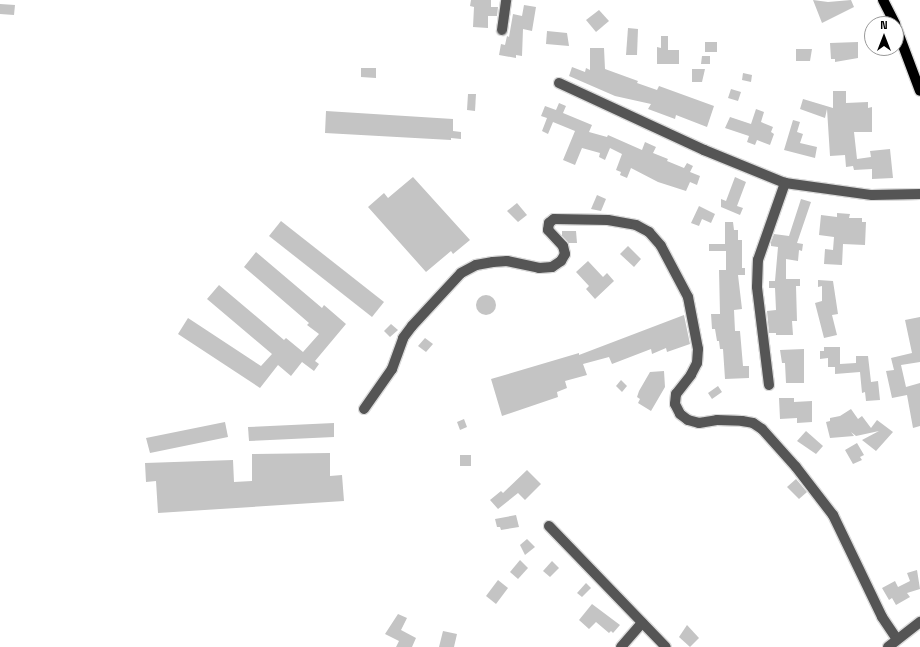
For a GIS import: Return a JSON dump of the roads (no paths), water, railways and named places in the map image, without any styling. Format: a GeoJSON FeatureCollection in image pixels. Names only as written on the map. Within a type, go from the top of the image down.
{"type":"FeatureCollection","features":[{"type":"Feature","properties":{"kind":"main road"},"geometry":{"type":"LineString","coordinates":[[883,0],[891,16]]}},
{"type":"Feature","properties":{"kind":"main road"},"geometry":{"type":"LineString","coordinates":[[904,48],[920,91]]}},
{"type":"Feature","properties":{"kind":"street"},"geometry":{"type":"LineString","coordinates":[[502,30],[506,0]]}},
{"type":"Feature","properties":{"kind":"street"},"geometry":{"type":"LineString","coordinates":[[559,83],[704,150],[785,183],[872,196],[920,194]]}},
{"type":"Feature","properties":{"kind":"street"},"geometry":{"type":"LineString","coordinates":[[769,385],[756,288],[758,260],[785,183]]}},
{"type":"Feature","properties":{"kind":"street"},"geometry":{"type":"LineString","coordinates":[[364,409],[392,369],[404,338],[412,326],[461,273],[476,265],[507,261],[539,268],[552,267],[561,261],[565,254],[563,246],[548,230],[549,223],[554,219],[608,220],[636,225],[649,232],[661,246],[688,297],[698,350],[697,363],[691,375],[676,394],[675,404],[680,414],[688,420],[699,423],[717,420],[742,421],[762,429],[796,467],[833,515],[882,617],[897,639]]}},
{"type":"Feature","properties":{"kind":"street"},"geometry":{"type":"LineString","coordinates":[[550,526],[666,647]]}},
{"type":"Feature","properties":{"kind":"street"},"geometry":{"type":"LineString","coordinates":[[888,647],[920,622]]}},
{"type":"Feature","properties":{"kind":"street"},"geometry":{"type":"LineString","coordinates":[[621,647],[642,623]]}}]}
